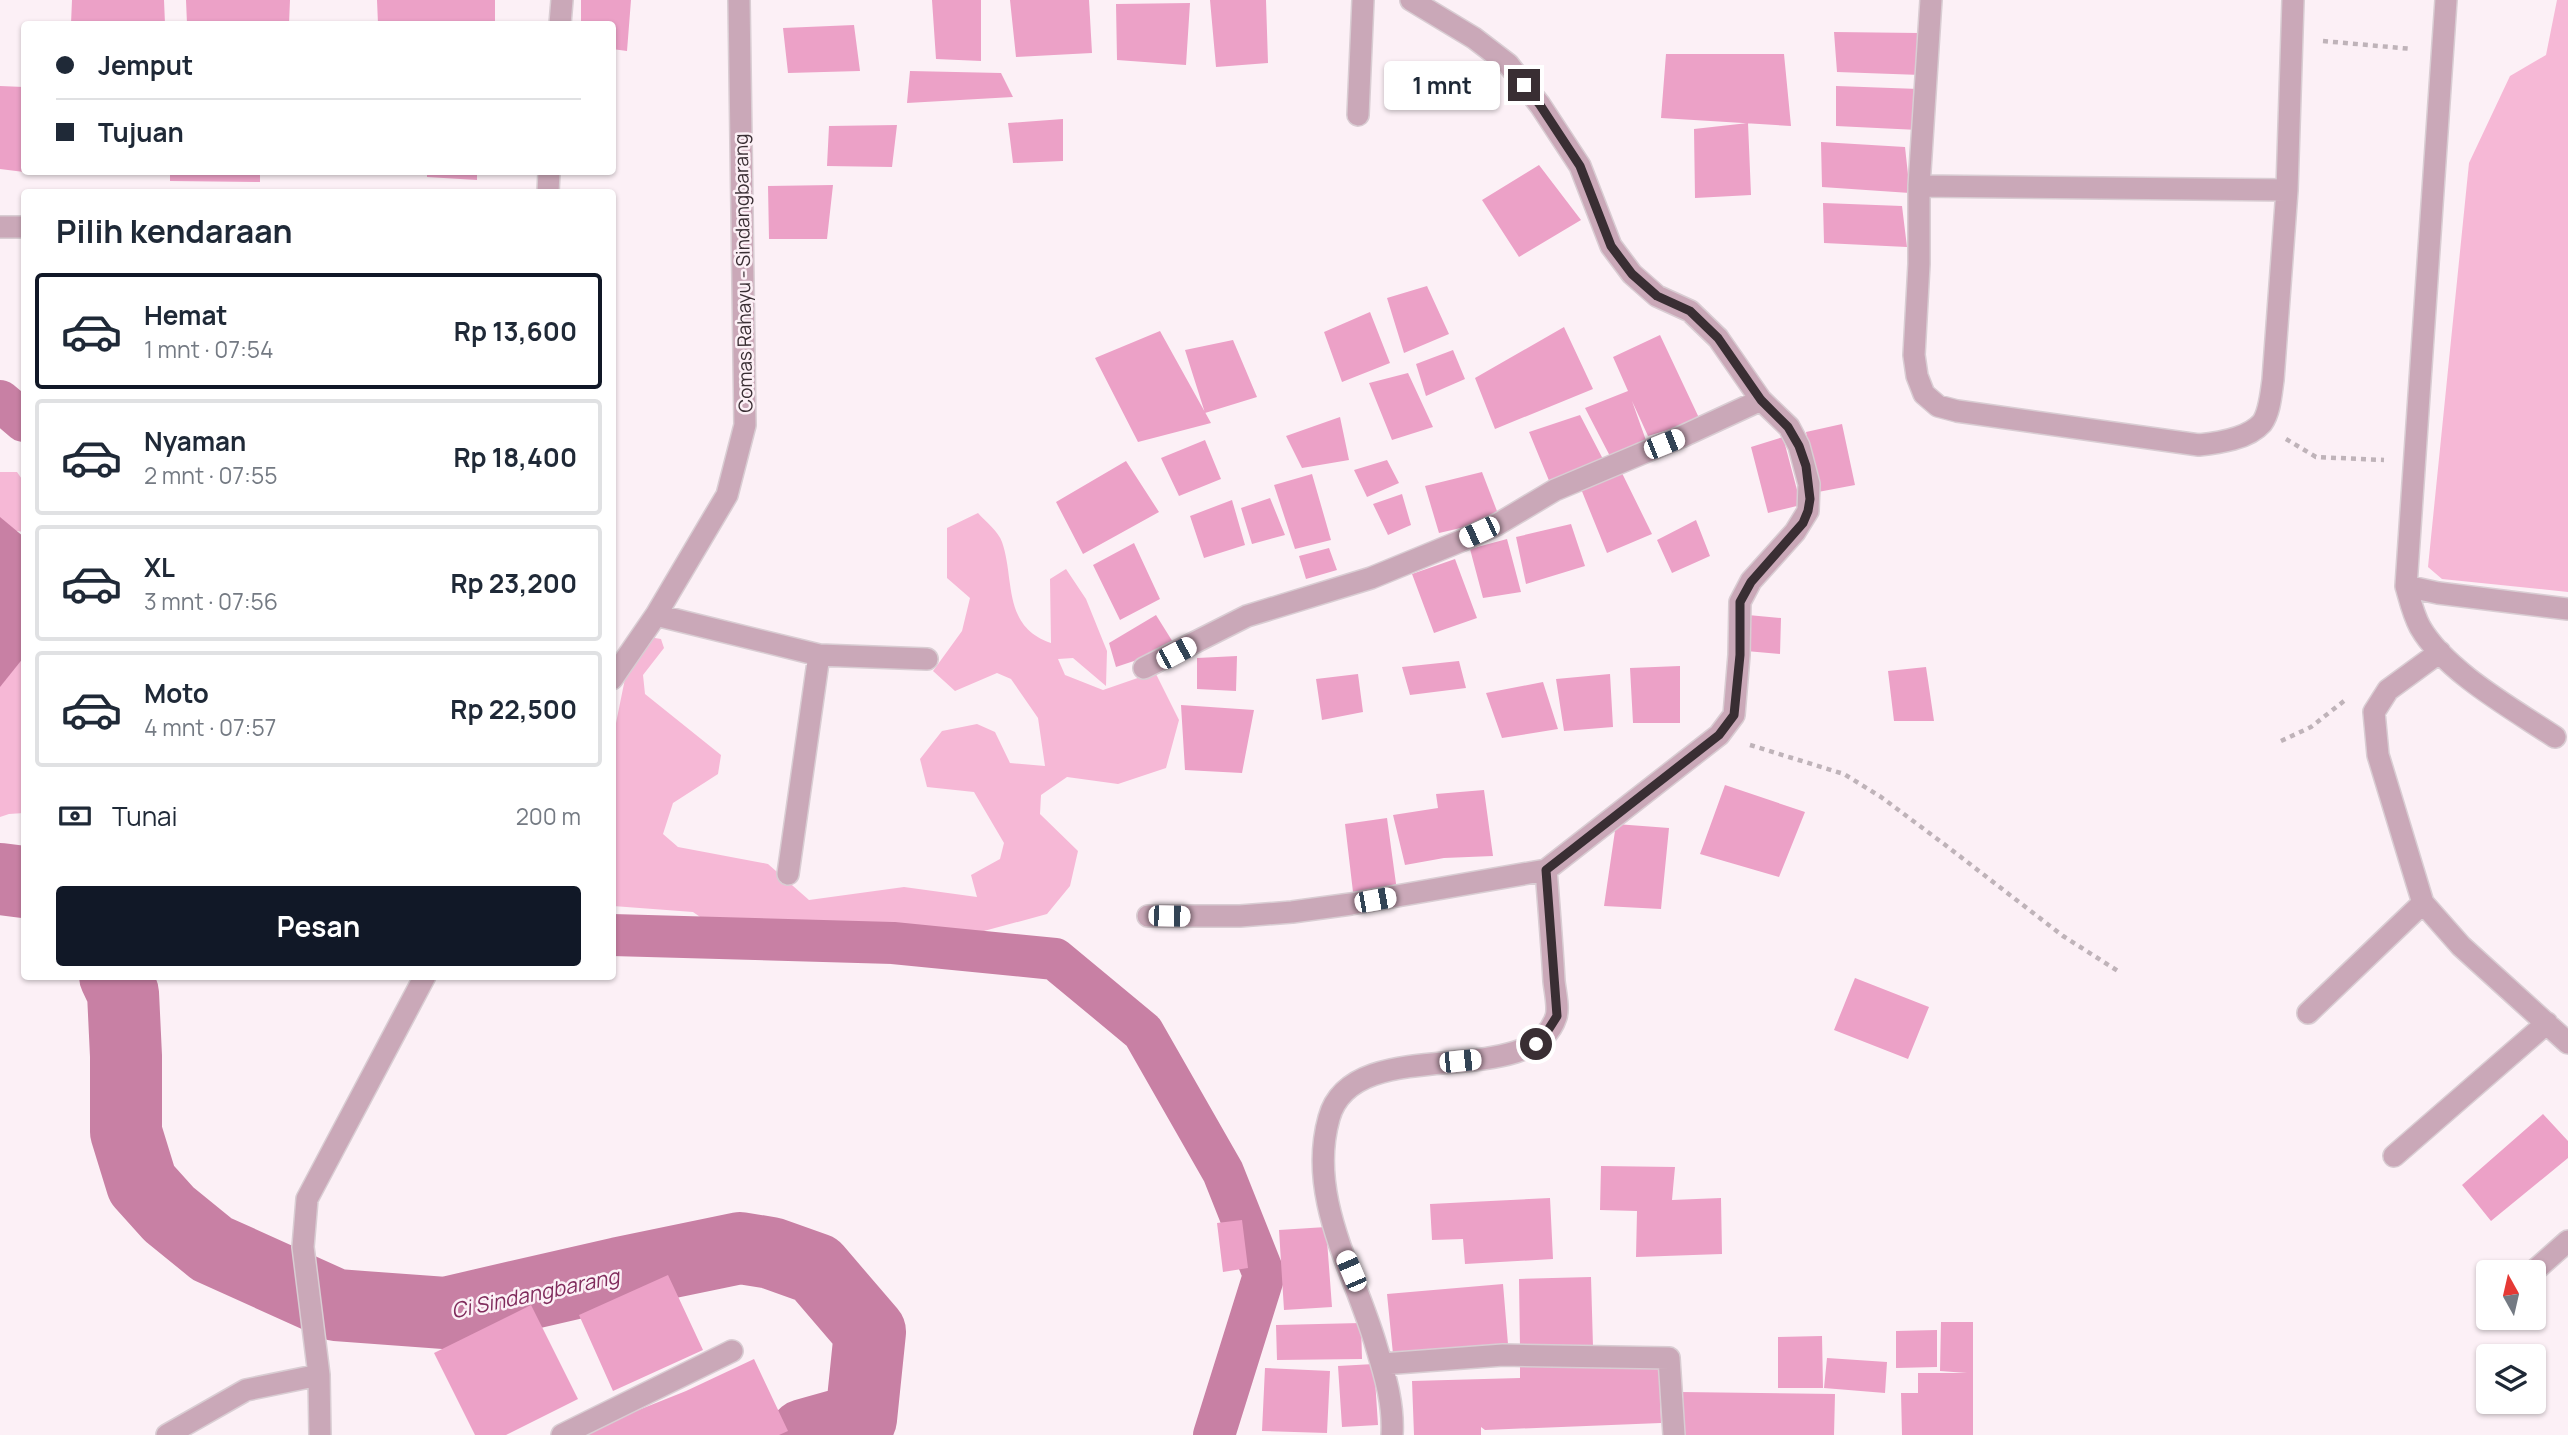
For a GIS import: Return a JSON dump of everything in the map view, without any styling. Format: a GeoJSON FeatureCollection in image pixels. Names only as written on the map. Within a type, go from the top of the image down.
{"type":"FeatureCollection","features":[{"type":"Feature","properties":{"kind":"street"},"geometry":{"type":"LineString","coordinates":[[560,21],[562,0]]}},
{"type":"Feature","properties":{"kind":"street","name":"Comas Rahayu - Sindangbarang"},"geometry":{"type":"LineString","coordinates":[[616,673],[656,615],[727,495],[745,425],[739,0]]}},
{"type":"Feature","properties":{"kind":"street"},"geometry":{"type":"LineString","coordinates":[[1358,115],[1363,0]]}},
{"type":"Feature","properties":{"kind":"street"},"geometry":{"type":"LineString","coordinates":[[1148,916],[1240,916],[1292,912],[1546,870],[1719,735],[1734,715],[1740,655],[1740,602],[1751,582],[1803,523],[1808,511],[1810,499],[1806,466],[1788,427],[1761,400],[1718,338],[1690,311],[1657,296],[1632,274],[1611,246],[1580,166],[1540,105],[1508,64],[1474,38],[1411,0]]}},
{"type":"Feature","properties":{"kind":"street"},"geometry":{"type":"LineString","coordinates":[[1931,0],[1919,186],[1919,264],[1914,355],[1917,376],[1924,394],[1938,406],[1957,411],[2199,445],[2226,442],[2261,423],[2269,406],[2287,190],[2293,0]]}},
{"type":"Feature","properties":{"kind":"street"},"geometry":{"type":"LineString","coordinates":[[2446,0],[2406,586],[2421,629],[2440,652],[2474,682],[2556,737]]}},
{"type":"Feature","properties":{"kind":"street"},"geometry":{"type":"LineString","coordinates":[[1919,186],[2287,190]]}},
{"type":"Feature","properties":{"kind":"street"},"geometry":{"type":"LineString","coordinates":[[0,228],[21,227]]}},
{"type":"Feature","properties":{"kind":"street"},"geometry":{"type":"LineString","coordinates":[[1144,668],[1247,616],[1371,578],[1461,541],[1498,524],[1555,489],[1681,437],[1761,400]]}},
{"type":"Feature","properties":{"kind":"street"},"geometry":{"type":"LineString","coordinates":[[2406,586],[2438,593],[2568,609]]}},
{"type":"Feature","properties":{"kind":"street"},"geometry":{"type":"LineString","coordinates":[[656,615],[819,655],[927,659]]}},
{"type":"Feature","properties":{"kind":"street"},"geometry":{"type":"LineString","coordinates":[[2440,652],[2388,690],[2374,712],[2378,755],[2423,903],[2461,946],[2568,1043]]}},
{"type":"Feature","properties":{"kind":"street"},"geometry":{"type":"LineString","coordinates":[[788,874],[819,655]]}},
{"type":"Feature","properties":{"kind":"street"},"geometry":{"type":"LineString","coordinates":[[1391,1435],[1389,1388],[1371,1323],[1334,1229],[1323,1178],[1323,1146],[1329,1118],[1335,1100],[1368,1077],[1408,1065],[1508,1054],[1528,1048],[1543,1038],[1557,1016],[1546,870]]}},
{"type":"Feature","properties":{"kind":"street"},"geometry":{"type":"LineString","coordinates":[[2308,1013],[2423,903]]}},
{"type":"Feature","properties":{"kind":"street"},"geometry":{"type":"LineString","coordinates":[[320,1435],[319,1375],[303,1247],[307,1199],[423,980]]}},
{"type":"Feature","properties":{"kind":"street"},"geometry":{"type":"LineString","coordinates":[[2394,1156],[2547,1023]]}},
{"type":"Feature","properties":{"kind":"street"},"geometry":{"type":"LineString","coordinates":[[2546,1260],[2568,1241]]}},
{"type":"Feature","properties":{"kind":"street"},"geometry":{"type":"LineString","coordinates":[[562,1435],[732,1351]]}},
{"type":"Feature","properties":{"kind":"street"},"geometry":{"type":"LineString","coordinates":[[1382,1364],[1503,1355],[1669,1358],[1674,1435]]}},
{"type":"Feature","properties":{"kind":"street"},"geometry":{"type":"LineString","coordinates":[[167,1435],[246,1390],[319,1375]]}},
{"type":"Feature","properties":{"kind":"path"},"geometry":{"type":"LineString","coordinates":[[2292,38],[2444,52]]}},
{"type":"Feature","properties":{"kind":"path"},"geometry":{"type":"LineString","coordinates":[[2261,423],[2316,457],[2416,462]]}},
{"type":"Feature","properties":{"kind":"path"},"geometry":{"type":"LineString","coordinates":[[1719,735],[1844,774],[1934,836],[2063,936],[2121,973]]}},
{"type":"Feature","properties":{"kind":"shaded area"},"geometry":{"type":"Polygon","coordinates":[[[2557,0],[2568,0],[2568,592],[2442,579],[2428,567],[2469,163],[2510,76],[2546,55],[2557,0]]]}},
{"type":"Feature","properties":{"kind":"shaded area"},"geometry":{"type":"Polygon","coordinates":[[[0,472],[17,472],[21,478],[21,532],[0,529],[0,472]]]}},
{"type":"Feature","properties":{"kind":"shaded area"},"geometry":{"type":"Polygon","coordinates":[[[978,513],[995,531],[1006,556],[1017,614],[1024,626],[1035,636],[1051,643],[1050,579],[1066,569],[1086,599],[1107,651],[1106,686],[1073,658],[1058,659],[1065,675],[1103,690],[1155,672],[1179,720],[1166,768],[1118,784],[1067,777],[1041,795],[1040,814],[1078,851],[1070,886],[1047,914],[888,957],[829,958],[719,930],[693,912],[616,906],[616,723],[630,654],[649,637],[661,639],[664,648],[643,675],[645,694],[721,755],[718,774],[673,803],[663,834],[678,847],[768,864],[809,900],[904,887],[977,897],[971,875],[1000,859],[1004,843],[974,792],[927,787],[920,759],[942,731],[977,724],[995,732],[1010,763],[1045,766],[1038,718],[1011,679],[997,673],[955,691],[933,671],[962,631],[970,598],[947,578],[947,528],[978,513]]]}},
{"type":"Feature","properties":{"kind":"shaded area"},"geometry":{"type":"Polygon","coordinates":[[[0,517],[21,534],[21,661],[0,687],[0,517]]]}},
{"type":"Feature","properties":{"kind":"shaded area"},"geometry":{"type":"Polygon","coordinates":[[[21,656],[21,813],[0,817],[0,659],[21,656]]]}},
{"type":"Feature","properties":{"kind":"building"},"geometry":{"type":"Polygon","coordinates":[[[72,0],[164,0],[165,21],[71,21],[72,0]]]}},
{"type":"Feature","properties":{"kind":"building"},"geometry":{"type":"Polygon","coordinates":[[[186,0],[290,0],[289,21],[187,21],[186,0]]]}},
{"type":"Feature","properties":{"kind":"building"},"geometry":{"type":"Polygon","coordinates":[[[377,0],[495,0],[495,21],[378,21],[377,0]]]}},
{"type":"Feature","properties":{"kind":"building"},"geometry":{"type":"Polygon","coordinates":[[[581,0],[631,0],[627,51],[616,50],[616,21],[581,21],[581,0]]]}},
{"type":"Feature","properties":{"kind":"building"},"geometry":{"type":"Polygon","coordinates":[[[932,0],[981,0],[981,61],[936,59],[932,0]]]}},
{"type":"Feature","properties":{"kind":"building"},"geometry":{"type":"Polygon","coordinates":[[[1010,0],[1089,0],[1092,53],[1016,57],[1010,0]]]}},
{"type":"Feature","properties":{"kind":"building"},"geometry":{"type":"Polygon","coordinates":[[[1210,0],[1266,0],[1268,63],[1216,67],[1210,0]]]}},
{"type":"Feature","properties":{"kind":"building"},"geometry":{"type":"Polygon","coordinates":[[[1190,3],[1186,65],[1117,60],[1116,4],[1190,3]]]}},
{"type":"Feature","properties":{"kind":"building"},"geometry":{"type":"Polygon","coordinates":[[[854,25],[860,71],[788,73],[783,28],[854,25]]]}},
{"type":"Feature","properties":{"kind":"building"},"geometry":{"type":"Polygon","coordinates":[[[1834,32],[1919,33],[1921,75],[1837,72],[1834,32]]]}},
{"type":"Feature","properties":{"kind":"building"},"geometry":{"type":"Polygon","coordinates":[[[1666,54],[1784,54],[1791,126],[1661,118],[1666,54]]]}},
{"type":"Feature","properties":{"kind":"building"},"geometry":{"type":"Polygon","coordinates":[[[910,71],[1001,73],[1013,97],[907,103],[910,71]]]}},
{"type":"Feature","properties":{"kind":"building"},"geometry":{"type":"Polygon","coordinates":[[[0,86],[21,87],[21,172],[0,169],[0,86]]]}},
{"type":"Feature","properties":{"kind":"building"},"geometry":{"type":"Polygon","coordinates":[[[1836,86],[1919,89],[1918,130],[1836,126],[1836,86]]]}},
{"type":"Feature","properties":{"kind":"building"},"geometry":{"type":"Polygon","coordinates":[[[1063,119],[1063,161],[1013,163],[1008,123],[1063,119]]]}},
{"type":"Feature","properties":{"kind":"building"},"geometry":{"type":"Polygon","coordinates":[[[1748,123],[1751,195],[1695,198],[1694,129],[1748,123]]]}},
{"type":"Feature","properties":{"kind":"building"},"geometry":{"type":"Polygon","coordinates":[[[897,125],[892,167],[827,166],[829,126],[897,125]]]}},
{"type":"Feature","properties":{"kind":"building"},"geometry":{"type":"Polygon","coordinates":[[[1821,142],[1905,147],[1910,193],[1822,187],[1821,142]]]}},
{"type":"Feature","properties":{"kind":"building"},"geometry":{"type":"Polygon","coordinates":[[[1539,165],[1581,220],[1519,257],[1482,200],[1539,165]]]}},
{"type":"Feature","properties":{"kind":"building"},"geometry":{"type":"Polygon","coordinates":[[[170,175],[260,175],[260,182],[170,181],[170,175]]]}},
{"type":"Feature","properties":{"kind":"building"},"geometry":{"type":"Polygon","coordinates":[[[477,175],[477,180],[427,177],[477,175]]]}},
{"type":"Feature","properties":{"kind":"building"},"geometry":{"type":"Polygon","coordinates":[[[833,185],[827,239],[769,239],[768,186],[833,185]]]}},
{"type":"Feature","properties":{"kind":"building"},"geometry":{"type":"Polygon","coordinates":[[[1823,203],[1902,206],[1907,247],[1824,243],[1823,203]]]}},
{"type":"Feature","properties":{"kind":"building"},"geometry":{"type":"Polygon","coordinates":[[[1427,286],[1449,334],[1404,353],[1387,298],[1427,286]]]}},
{"type":"Feature","properties":{"kind":"building"},"geometry":{"type":"Polygon","coordinates":[[[1370,312],[1390,363],[1342,382],[1324,332],[1370,312]]]}},
{"type":"Feature","properties":{"kind":"building"},"geometry":{"type":"Polygon","coordinates":[[[1564,327],[1593,389],[1495,429],[1475,378],[1564,327]]]}},
{"type":"Feature","properties":{"kind":"building"},"geometry":{"type":"Polygon","coordinates":[[[1160,331],[1211,423],[1138,442],[1095,358],[1160,331]]]}},
{"type":"Feature","properties":{"kind":"building"},"geometry":{"type":"Polygon","coordinates":[[[1660,335],[1700,420],[1648,436],[1632,401],[1648,446],[1612,460],[1585,408],[1628,391],[1613,357],[1660,335]]]}},
{"type":"Feature","properties":{"kind":"building"},"geometry":{"type":"Polygon","coordinates":[[[1233,340],[1257,397],[1205,413],[1185,350],[1233,340]]]}},
{"type":"Feature","properties":{"kind":"building"},"geometry":{"type":"Polygon","coordinates":[[[1453,350],[1465,379],[1426,396],[1416,364],[1453,350]]]}},
{"type":"Feature","properties":{"kind":"building"},"geometry":{"type":"Polygon","coordinates":[[[1408,373],[1433,427],[1392,440],[1369,383],[1408,373]]]}},
{"type":"Feature","properties":{"kind":"building"},"geometry":{"type":"Polygon","coordinates":[[[1580,415],[1604,461],[1550,483],[1529,432],[1580,415]]]}},
{"type":"Feature","properties":{"kind":"building"},"geometry":{"type":"Polygon","coordinates":[[[1340,417],[1349,460],[1302,468],[1286,436],[1340,417]]]}},
{"type":"Feature","properties":{"kind":"building"},"geometry":{"type":"Polygon","coordinates":[[[1842,424],[1855,485],[1818,492],[1806,432],[1842,424]]]}},
{"type":"Feature","properties":{"kind":"building"},"geometry":{"type":"Polygon","coordinates":[[[1783,437],[1801,505],[1768,513],[1751,447],[1783,437]]]}},
{"type":"Feature","properties":{"kind":"building"},"geometry":{"type":"Polygon","coordinates":[[[1205,440],[1221,479],[1179,496],[1161,458],[1205,440]]]}},
{"type":"Feature","properties":{"kind":"building"},"geometry":{"type":"Polygon","coordinates":[[[1387,460],[1399,483],[1367,497],[1354,470],[1387,460]]]}},
{"type":"Feature","properties":{"kind":"building"},"geometry":{"type":"Polygon","coordinates":[[[1126,461],[1159,512],[1083,554],[1056,502],[1126,461]]]}},
{"type":"Feature","properties":{"kind":"building"},"geometry":{"type":"Polygon","coordinates":[[[1619,467],[1652,534],[1607,553],[1579,484],[1619,467]]]}},
{"type":"Feature","properties":{"kind":"building"},"geometry":{"type":"Polygon","coordinates":[[[1482,472],[1500,519],[1439,533],[1425,486],[1482,472]]]}},
{"type":"Feature","properties":{"kind":"building"},"geometry":{"type":"Polygon","coordinates":[[[1312,474],[1331,540],[1295,549],[1274,485],[1312,474]]]}},
{"type":"Feature","properties":{"kind":"building"},"geometry":{"type":"Polygon","coordinates":[[[1402,494],[1411,525],[1388,535],[1373,504],[1402,494]]]}},
{"type":"Feature","properties":{"kind":"building"},"geometry":{"type":"Polygon","coordinates":[[[1270,498],[1285,535],[1252,544],[1241,508],[1270,498]]]}},
{"type":"Feature","properties":{"kind":"building"},"geometry":{"type":"Polygon","coordinates":[[[1232,500],[1245,545],[1204,558],[1190,516],[1232,500]]]}},
{"type":"Feature","properties":{"kind":"building"},"geometry":{"type":"Polygon","coordinates":[[[1696,520],[1710,556],[1672,573],[1657,540],[1696,520]]]}},
{"type":"Feature","properties":{"kind":"building"},"geometry":{"type":"Polygon","coordinates":[[[1571,524],[1585,566],[1526,584],[1516,537],[1571,524]]]}},
{"type":"Feature","properties":{"kind":"building"},"geometry":{"type":"Polygon","coordinates":[[[1507,539],[1521,592],[1483,598],[1470,549],[1507,539]]]}},
{"type":"Feature","properties":{"kind":"building"},"geometry":{"type":"Polygon","coordinates":[[[1134,543],[1160,599],[1120,620],[1093,565],[1134,543]]]}},
{"type":"Feature","properties":{"kind":"building"},"geometry":{"type":"Polygon","coordinates":[[[1329,548],[1337,570],[1306,579],[1299,556],[1329,548]]]}},
{"type":"Feature","properties":{"kind":"building"},"geometry":{"type":"Polygon","coordinates":[[[1455,559],[1477,618],[1434,633],[1412,574],[1455,559]]]}},
{"type":"Feature","properties":{"kind":"building"},"geometry":{"type":"Polygon","coordinates":[[[1156,615],[1176,647],[1116,667],[1109,643],[1156,615]]]}},
{"type":"Feature","properties":{"kind":"building"},"geometry":{"type":"Polygon","coordinates":[[[1748,615],[1781,618],[1780,654],[1746,651],[1748,615]]]}},
{"type":"Feature","properties":{"kind":"building"},"geometry":{"type":"Polygon","coordinates":[[[1237,656],[1236,691],[1197,689],[1197,658],[1237,656]]]}},
{"type":"Feature","properties":{"kind":"building"},"geometry":{"type":"Polygon","coordinates":[[[1459,661],[1466,688],[1410,695],[1402,667],[1459,661]]]}},
{"type":"Feature","properties":{"kind":"building"},"geometry":{"type":"Polygon","coordinates":[[[1680,666],[1680,723],[1633,723],[1630,668],[1680,666]]]}},
{"type":"Feature","properties":{"kind":"building"},"geometry":{"type":"Polygon","coordinates":[[[1926,667],[1934,721],[1894,721],[1888,671],[1926,667]]]}},
{"type":"Feature","properties":{"kind":"building"},"geometry":{"type":"Polygon","coordinates":[[[1358,674],[1363,712],[1322,720],[1316,679],[1358,674]]]}},
{"type":"Feature","properties":{"kind":"building"},"geometry":{"type":"Polygon","coordinates":[[[1610,674],[1613,727],[1564,731],[1556,679],[1610,674]]]}},
{"type":"Feature","properties":{"kind":"building"},"geometry":{"type":"Polygon","coordinates":[[[1543,682],[1558,729],[1502,738],[1486,693],[1543,682]]]}},
{"type":"Feature","properties":{"kind":"building"},"geometry":{"type":"Polygon","coordinates":[[[1181,705],[1254,710],[1242,773],[1185,770],[1181,705]]]}},
{"type":"Feature","properties":{"kind":"building"},"geometry":{"type":"Polygon","coordinates":[[[1725,785],[1805,812],[1779,877],[1700,854],[1725,785]]]}},
{"type":"Feature","properties":{"kind":"building"},"geometry":{"type":"Polygon","coordinates":[[[1484,790],[1493,856],[1444,858],[1405,865],[1393,815],[1438,808],[1436,794],[1484,790]]]}},
{"type":"Feature","properties":{"kind":"building"},"geometry":{"type":"Polygon","coordinates":[[[1387,818],[1397,891],[1353,892],[1345,824],[1387,818]]]}},
{"type":"Feature","properties":{"kind":"building"},"geometry":{"type":"Polygon","coordinates":[[[1616,824],[1669,828],[1661,909],[1604,906],[1616,824]]]}},
{"type":"Feature","properties":{"kind":"building"},"geometry":{"type":"Polygon","coordinates":[[[1855,978],[1929,1007],[1908,1059],[1834,1030],[1855,978]]]}},
{"type":"Feature","properties":{"kind":"building"},"geometry":{"type":"Polygon","coordinates":[[[2543,1114],[2568,1141],[2568,1158],[2491,1221],[2462,1185],[2543,1114]]]}},
{"type":"Feature","properties":{"kind":"building"},"geometry":{"type":"Polygon","coordinates":[[[1601,1166],[1675,1167],[1672,1200],[1721,1198],[1722,1254],[1636,1257],[1637,1211],[1600,1210],[1601,1166]]]}},
{"type":"Feature","properties":{"kind":"building"},"geometry":{"type":"Polygon","coordinates":[[[1550,1198],[1553,1259],[1465,1264],[1463,1239],[1432,1240],[1430,1204],[1550,1198]]]}},
{"type":"Feature","properties":{"kind":"building"},"geometry":{"type":"Polygon","coordinates":[[[1242,1220],[1248,1268],[1223,1272],[1217,1223],[1242,1220]]]}},
{"type":"Feature","properties":{"kind":"building"},"geometry":{"type":"Polygon","coordinates":[[[1326,1227],[1332,1307],[1284,1310],[1279,1230],[1326,1227]]]}},
{"type":"Feature","properties":{"kind":"building"},"geometry":{"type":"Polygon","coordinates":[[[668,1275],[703,1350],[613,1391],[579,1315],[668,1275]]]}},
{"type":"Feature","properties":{"kind":"building"},"geometry":{"type":"Polygon","coordinates":[[[1591,1277],[1593,1347],[1520,1349],[1519,1279],[1591,1277]]]}},
{"type":"Feature","properties":{"kind":"building"},"geometry":{"type":"Polygon","coordinates":[[[1503,1284],[1508,1344],[1393,1354],[1387,1294],[1503,1284]]]}},
{"type":"Feature","properties":{"kind":"building"},"geometry":{"type":"Polygon","coordinates":[[[531,1305],[578,1399],[506,1435],[475,1435],[434,1353],[531,1305]]]}},
{"type":"Feature","properties":{"kind":"building"},"geometry":{"type":"Polygon","coordinates":[[[1941,1322],[1973,1322],[1973,1435],[1902,1435],[1901,1393],[1918,1393],[1918,1373],[1967,1373],[1940,1371],[1941,1322]]]}},
{"type":"Feature","properties":{"kind":"building"},"geometry":{"type":"Polygon","coordinates":[[[1361,1323],[1362,1359],[1277,1360],[1276,1325],[1361,1323]]]}},
{"type":"Feature","properties":{"kind":"building"},"geometry":{"type":"Polygon","coordinates":[[[1937,1330],[1937,1367],[1896,1368],[1896,1331],[1937,1330]]]}},
{"type":"Feature","properties":{"kind":"building"},"geometry":{"type":"Polygon","coordinates":[[[1822,1336],[1823,1388],[1778,1388],[1778,1337],[1822,1336]]]}},
{"type":"Feature","properties":{"kind":"building"},"geometry":{"type":"Polygon","coordinates":[[[1827,1358],[1887,1362],[1885,1393],[1824,1388],[1827,1358]]]}},
{"type":"Feature","properties":{"kind":"building"},"geometry":{"type":"Polygon","coordinates":[[[754,1359],[788,1431],[779,1435],[585,1435],[616,1419],[686,1391],[754,1359]]]}},
{"type":"Feature","properties":{"kind":"building"},"geometry":{"type":"Polygon","coordinates":[[[1374,1364],[1378,1425],[1342,1427],[1338,1366],[1374,1364]]]}},
{"type":"Feature","properties":{"kind":"building"},"geometry":{"type":"Polygon","coordinates":[[[1659,1364],[1661,1423],[1485,1430],[1481,1427],[1481,1435],[1414,1435],[1412,1381],[1520,1378],[1520,1367],[1659,1364]]]}},
{"type":"Feature","properties":{"kind":"building"},"geometry":{"type":"Polygon","coordinates":[[[1265,1368],[1330,1371],[1327,1433],[1262,1431],[1265,1368]]]}},
{"type":"Feature","properties":{"kind":"building"},"geometry":{"type":"Polygon","coordinates":[[[1681,1392],[1835,1394],[1834,1435],[1681,1435],[1681,1392]]]}},
{"type":"Feature","properties":{"kind":"waterway"},"geometry":{"type":"LineString","coordinates":[[0,401],[21,418]]}},
{"type":"Feature","properties":{"kind":"waterway","name":"Ci Sindangbarang"},"geometry":{"type":"LineString","coordinates":[[0,879],[21,882]]}},
{"type":"Feature","properties":{"kind":"waterway"},"geometry":{"type":"LineString","coordinates":[[616,935],[893,943],[1055,959],[1143,1032],[1223,1172],[1264,1275],[1214,1435]]}},
{"type":"Feature","properties":{"kind":"waterway","name":"Ci Sindangbarang"},"geometry":{"type":"LineString","coordinates":[[117,980],[123,993],[126,1132],[142,1184],[169,1214],[212,1249],[336,1305],[445,1313],[740,1248],[771,1253],[816,1269],[870,1332],[861,1419],[804,1435]]}},
{"type":"Feature","properties":{"kind":"route"},"geometry":{"type":"LineString","coordinates":[[1524,85],[1580,166],[1611,246],[1632,274],[1657,296],[1690,311],[1718,338],[1761,400],[1788,427],[1806,466],[1810,499],[1803,523],[1751,582],[1740,602],[1740,655],[1734,715],[1719,735],[1546,870],[1557,1016],[1536,1044]]}}]}
